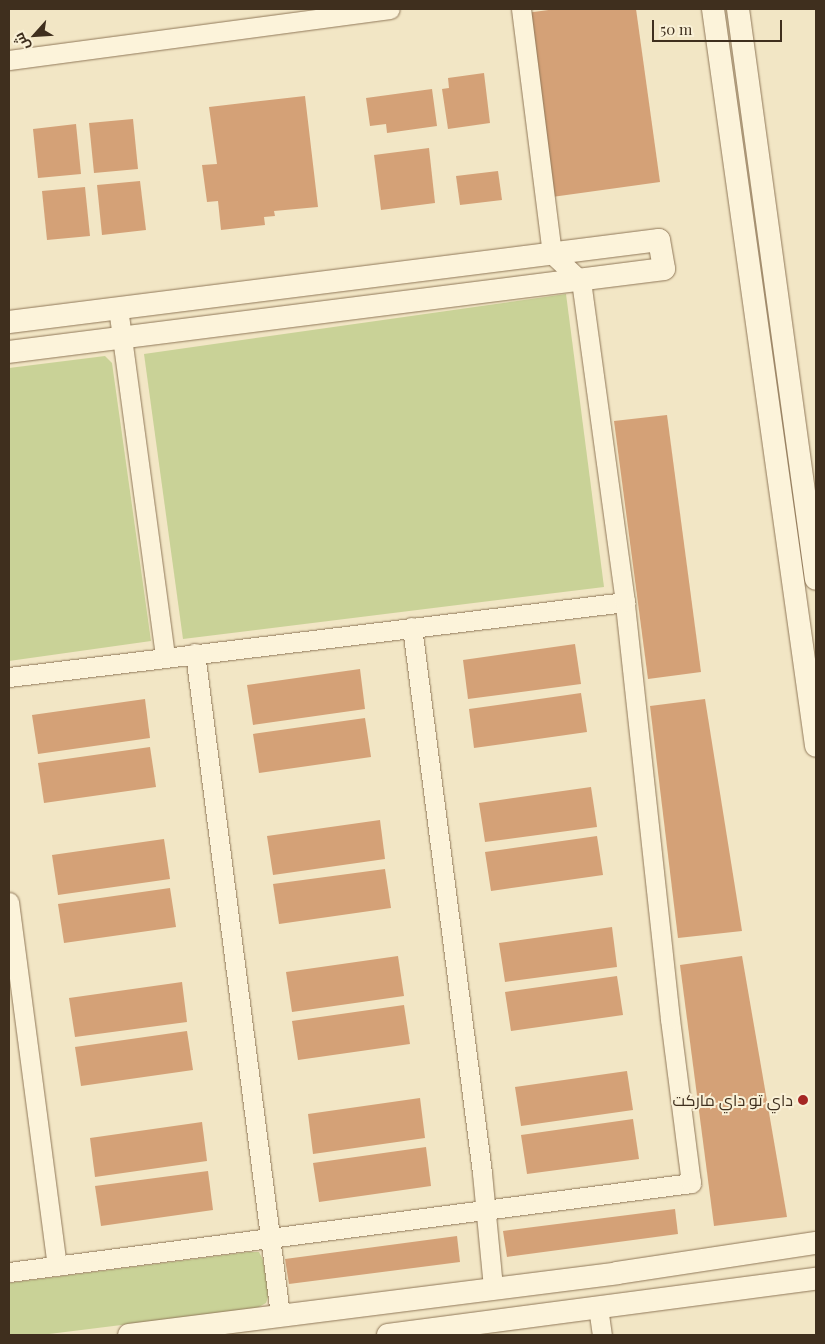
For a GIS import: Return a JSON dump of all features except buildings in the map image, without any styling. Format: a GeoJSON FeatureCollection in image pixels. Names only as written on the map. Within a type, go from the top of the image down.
{"type":"FeatureCollection","features":[{"type":"Feature","properties":{"kind":"street"},"geometry":{"type":"LineString","coordinates":[[9,60],[390,9]]}},
{"type":"Feature","properties":{"kind":"street"},"geometry":{"type":"LineString","coordinates":[[9,1272],[691,1183],[669,1009],[625,602],[581,281],[552,254],[521,9]]}},
{"type":"Feature","properties":{"kind":"street"},"geometry":{"type":"LineString","coordinates":[[713,9],[816,746]]}},
{"type":"Feature","properties":{"kind":"street"},"geometry":{"type":"LineString","coordinates":[[738,9],[816,579]]}},
{"type":"Feature","properties":{"kind":"street"},"geometry":{"type":"LineString","coordinates":[[9,320],[659,240],[664,268],[581,281],[9,352]]}},
{"type":"Feature","properties":{"kind":"street"},"geometry":{"type":"LineString","coordinates":[[118,308],[165,657]]}},
{"type":"Feature","properties":{"kind":"street"},"geometry":{"type":"LineString","coordinates":[[9,676],[625,602]]}},
{"type":"Feature","properties":{"kind":"street"},"geometry":{"type":"LineString","coordinates":[[412,627],[494,1287]]}},
{"type":"Feature","properties":{"kind":"street"},"geometry":{"type":"LineString","coordinates":[[195,653],[272,1238],[280,1314]]}},
{"type":"Feature","properties":{"kind":"street"},"geometry":{"type":"LineString","coordinates":[[9,902],[57,1266]]}},
{"type":"Feature","properties":{"kind":"street"},"geometry":{"type":"LineString","coordinates":[[129,1335],[280,1314],[393,1302],[494,1287],[735,1257],[816,1243]]}},
{"type":"Feature","properties":{"kind":"street"},"geometry":{"type":"LineString","coordinates":[[735,1257],[740,1277],[739,1287]]}},
{"type":"Feature","properties":{"kind":"street"},"geometry":{"type":"LineString","coordinates":[[393,1302],[393,1335],[739,1287],[816,1279]]}},
{"type":"Feature","properties":{"kind":"street"},"geometry":{"type":"LineString","coordinates":[[598,1308],[602,1335]]}},
{"type":"Feature","properties":{"kind":"green space"},"geometry":{"type":"Polygon","coordinates":[[[566,294],[604,587],[183,639],[144,354],[566,294]]]}},
{"type":"Feature","properties":{"kind":"green space"},"geometry":{"type":"Polygon","coordinates":[[[105,356],[112,363],[151,641],[9,661],[9,368],[105,356]]]}},
{"type":"Feature","properties":{"kind":"green space"},"geometry":{"type":"Polygon","coordinates":[[[259,1252],[263,1260],[269,1294],[266,1303],[257,1308],[41,1335],[9,1335],[9,1283],[259,1252]]]}},
{"type":"Feature","properties":{"kind":"place","name":"داي تو داي ماركت"},"geometry":{"type":"Point","coordinates":[803,1100]}}]}
